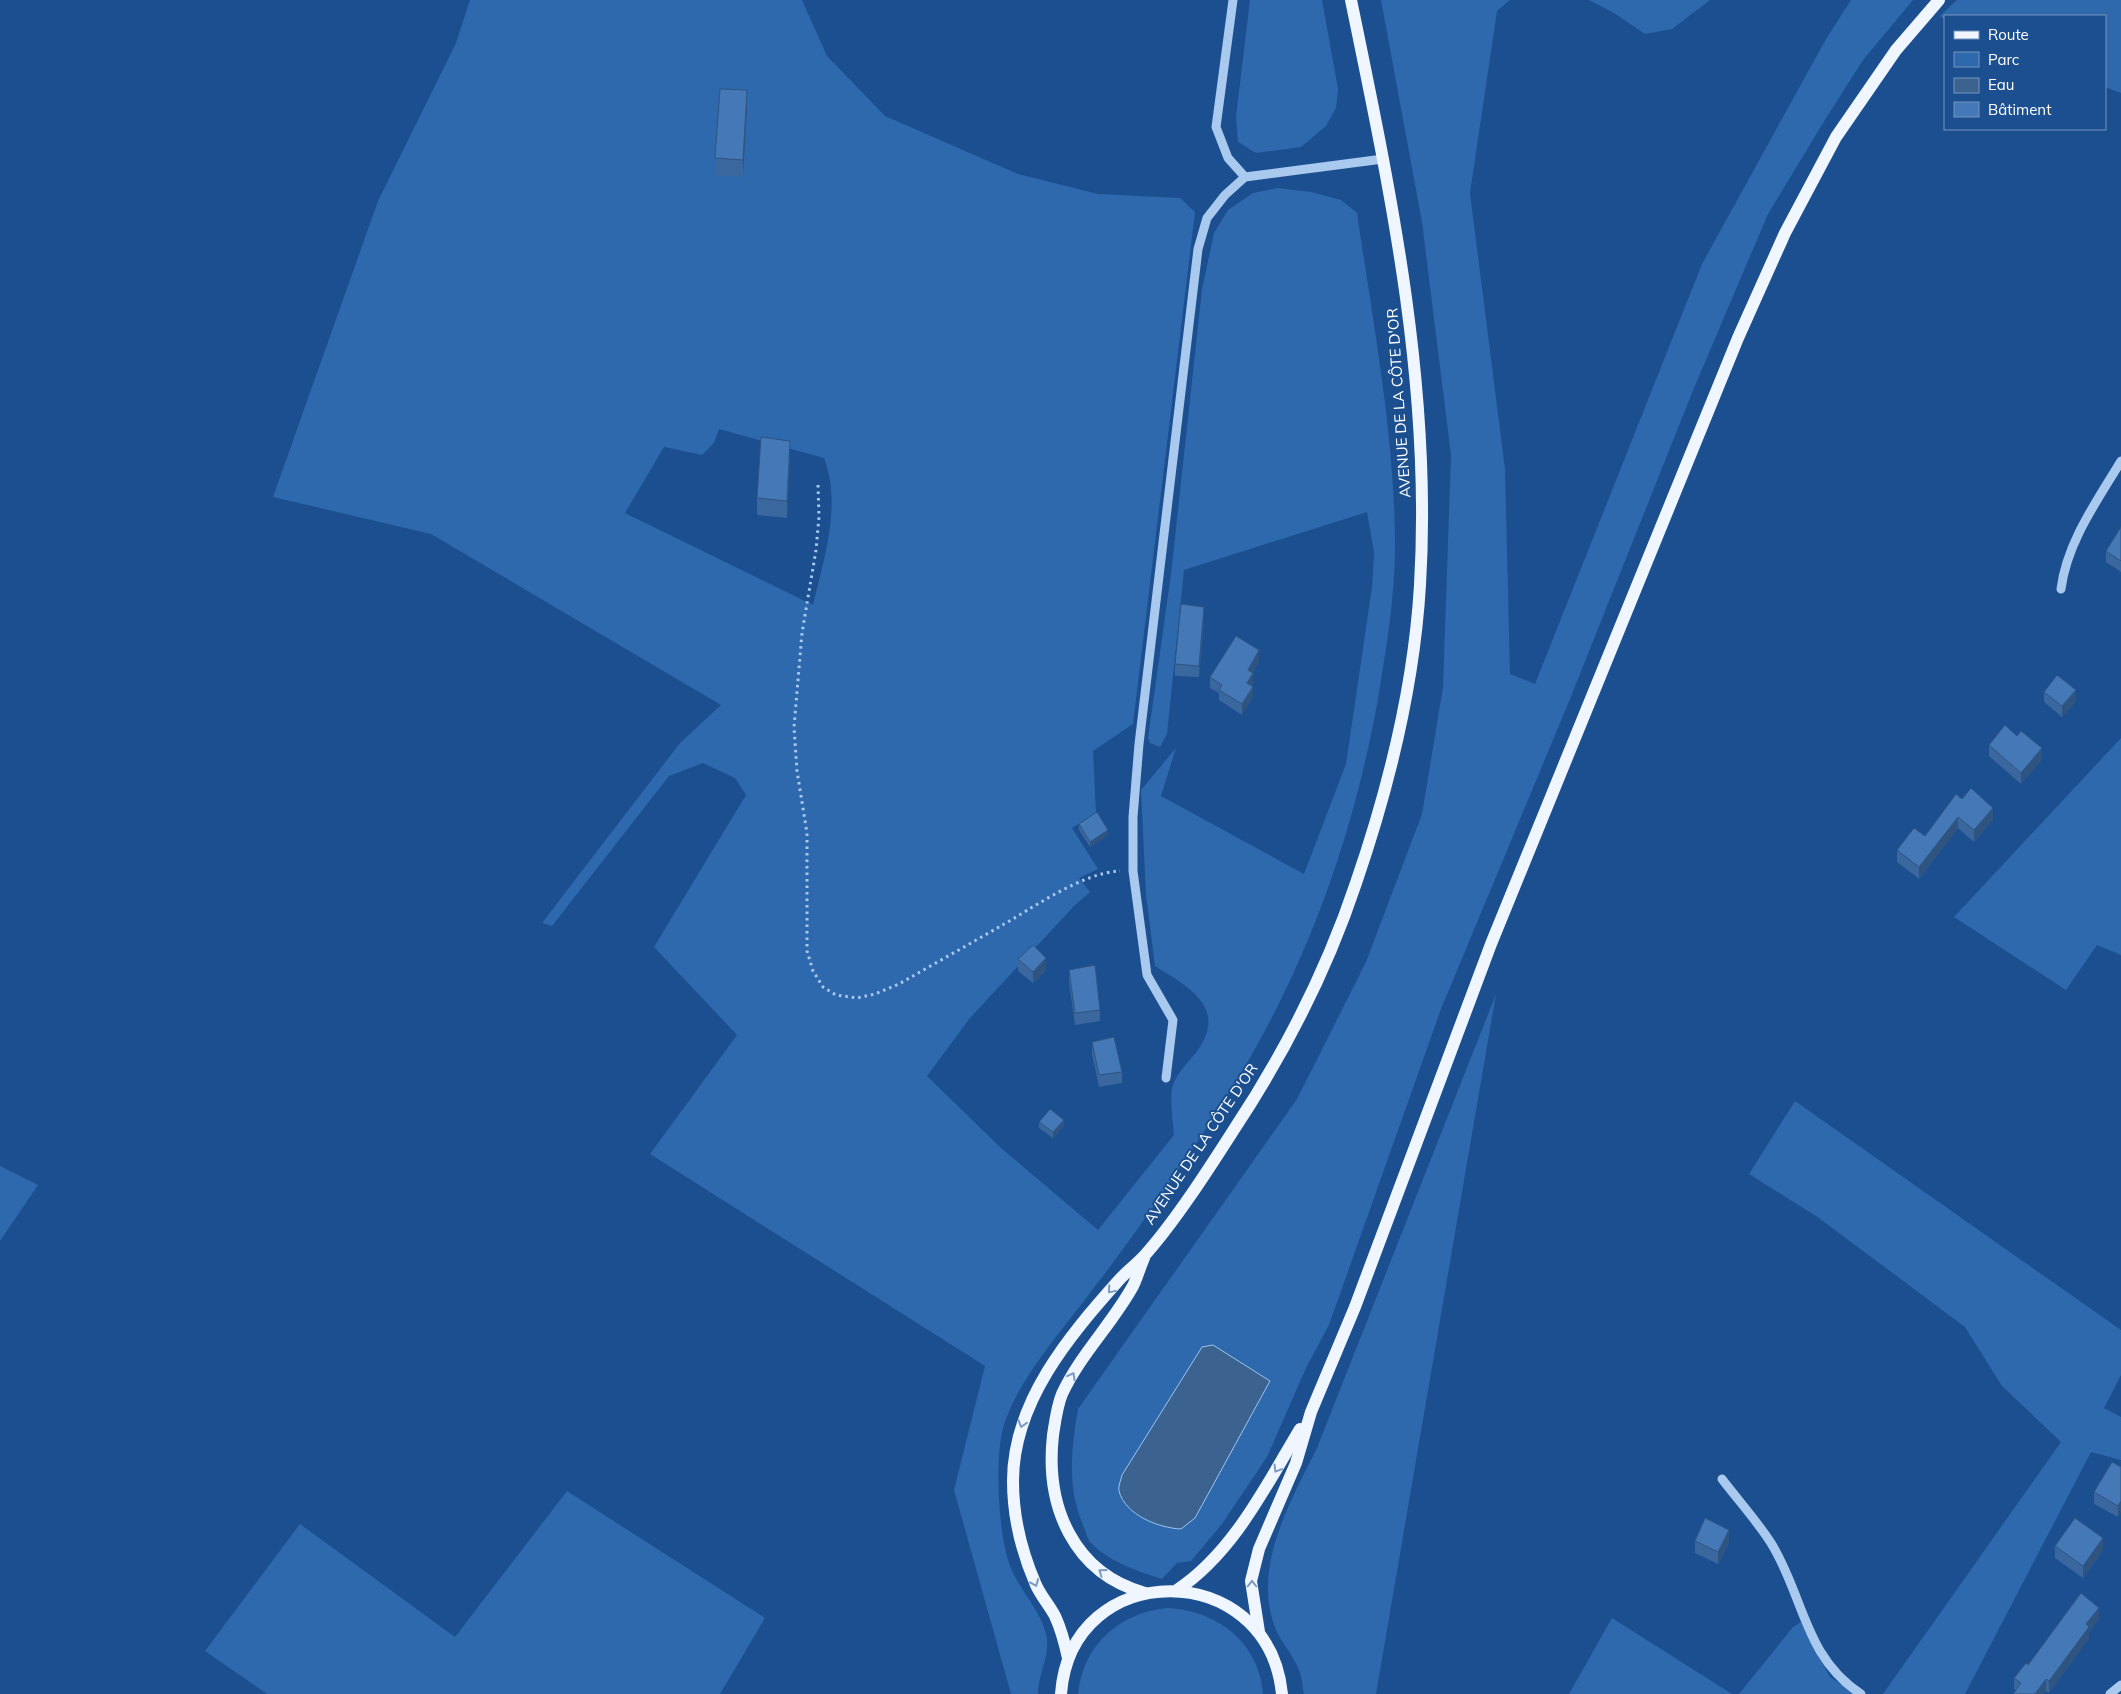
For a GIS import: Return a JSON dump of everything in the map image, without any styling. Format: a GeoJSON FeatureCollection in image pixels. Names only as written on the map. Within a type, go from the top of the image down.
{"type":"FeatureCollection","features":[{"type":"Feature","properties":{"kind":"main road","name":"AVENUE DE LA CÔTE D'OR"},"geometry":{"type":"LineString","coordinates":[[1068,1658],[1054,1614],[1038,1589],[1024,1555],[1015,1513],[1014,1462],[1027,1409],[1049,1368],[1121,1278],[1145,1255],[1234,1131],[1272,1069],[1300,1016],[1354,888],[1379,813],[1398,735],[1413,655],[1420,586],[1422,463],[1408,303],[1384,159],[1351,0]]}},
{"type":"Feature","properties":{"kind":"main road"},"geometry":{"type":"LineString","coordinates":[[1282,1694],[1276,1664],[1259,1632],[1252,1599],[1251,1581],[1254,1565],[1296,1463],[1311,1412],[1355,1307],[1491,944],[1757,294],[1785,233],[1836,137],[1896,50],[1939,0]]}},
{"type":"Feature","properties":{"kind":"main road","name":"AVENUE DE LA CÔTE D'OR"},"geometry":{"type":"LineString","coordinates":[[1145,1255],[1133,1286],[1077,1368],[1062,1396],[1051,1454],[1053,1486],[1057,1507],[1065,1528],[1077,1547],[1093,1565],[1110,1578],[1131,1589],[1145,1593]]}},
{"type":"Feature","properties":{"kind":"main road"},"geometry":{"type":"LineString","coordinates":[[1177,1590],[1204,1571],[1216,1558],[1263,1491],[1311,1412]]}},
{"type":"Feature","properties":{"kind":"main road"},"geometry":{"type":"LineString","coordinates":[[1061,1694],[1068,1658],[1093,1621],[1118,1604],[1145,1593],[1177,1590],[1208,1596],[1222,1602],[1248,1621],[1259,1632]]}},
{"type":"Feature","properties":{"kind":"street"},"geometry":{"type":"LineString","coordinates":[[1233,0],[1216,127],[1228,158],[1245,177]]}},
{"type":"Feature","properties":{"kind":"street"},"geometry":{"type":"LineString","coordinates":[[1166,1078],[1173,1020],[1147,975],[1133,871],[1133,817],[1139,744],[1198,249],[1207,218],[1225,195],[1245,177],[1384,159]]}},
{"type":"Feature","properties":{"kind":"street"},"geometry":{"type":"LineString","coordinates":[[2060,589],[2063,568],[2072,547],[2121,461]]}},
{"type":"Feature","properties":{"kind":"street"},"geometry":{"type":"LineString","coordinates":[[1722,1479],[1771,1542],[1790,1582],[1805,1623],[1824,1659],[1838,1675],[1862,1694]]}},
{"type":"Feature","properties":{"kind":"street"},"geometry":{"type":"LineString","coordinates":[[2110,1694],[2121,1685]]}},
{"type":"Feature","properties":{"kind":"path"},"geometry":{"type":"LineString","coordinates":[[818,485],[817,533],[802,634],[794,727],[795,756],[807,842],[806,951],[813,971],[823,987],[836,995],[857,998],[875,994],[899,984],[1052,896],[1087,880],[1111,872],[1133,871]]}},
{"type":"Feature","properties":{"kind":"green space"},"geometry":{"type":"Polygon","coordinates":[[[470,0],[802,0],[827,56],[885,116],[1018,174],[1098,194],[1180,198],[1195,212],[1133,724],[1093,751],[1096,813],[1072,828],[1098,869],[1079,878],[1090,892],[1074,906],[970,1018],[927,1076],[1001,1148],[1098,1230],[1174,1135],[1171,1102],[1173,1085],[1181,1071],[1198,1050],[1206,1035],[1208,1022],[1206,1010],[1200,999],[1191,990],[1155,966],[1146,895],[1141,790],[1176,748],[1161,796],[1304,874],[1346,764],[1372,587],[1374,553],[1367,512],[1184,570],[1167,734],[1160,747],[1150,743],[1148,738],[1171,574],[1202,289],[1214,233],[1228,210],[1253,193],[1278,188],[1311,192],[1341,200],[1357,213],[1387,422],[1394,505],[1395,547],[1390,623],[1378,699],[1366,756],[1336,866],[1317,919],[1295,971],[1270,1021],[1242,1072],[1169,1184],[1126,1245],[1032,1370],[1020,1389],[1004,1425],[998,1476],[1003,1538],[1011,1568],[1037,1612],[1047,1639],[1038,1694],[1011,1694],[954,1490],[985,1366],[650,1154],[737,1035],[654,947],[746,795],[735,778],[703,763],[669,776],[552,926],[542,923],[680,743],[721,705],[431,534],[273,497],[378,201],[456,43],[470,0]],[[719,429],[714,443],[702,455],[664,447],[625,513],[813,605],[826,550],[831,513],[829,476],[824,458],[719,429]]]}},
{"type":"Feature","properties":{"kind":"green space"},"geometry":{"type":"Polygon","coordinates":[[[1250,0],[1322,0],[1338,89],[1336,108],[1326,126],[1301,147],[1256,153],[1238,142],[1236,117],[1250,0]]]}},
{"type":"Feature","properties":{"kind":"green space"},"geometry":{"type":"Polygon","coordinates":[[[1381,0],[1510,0],[1497,11],[1470,193],[1505,469],[1510,674],[1535,684],[1702,264],[1826,39],[1851,0],[1913,0],[1863,60],[1768,214],[1694,388],[1570,699],[1441,1009],[1329,1325],[1306,1368],[1267,1457],[1222,1524],[1191,1561],[1177,1563],[1162,1579],[1115,1561],[1098,1550],[1088,1539],[1074,1497],[1072,1454],[1078,1409],[1297,1099],[1366,962],[1422,814],[1443,687],[1451,455],[1422,222],[1381,0]]]}},
{"type":"Feature","properties":{"kind":"green space"},"geometry":{"type":"Polygon","coordinates":[[[1589,0],[1710,0],[1672,29],[1645,34],[1614,13],[1589,0]]]}},
{"type":"Feature","properties":{"kind":"green space"},"geometry":{"type":"Polygon","coordinates":[[[1957,0],[2121,0],[2121,93],[2106,87],[2106,15],[1944,15],[1944,19],[1940,16],[1957,0]]]}},
{"type":"Feature","properties":{"kind":"green space"},"geometry":{"type":"Polygon","coordinates":[[[2121,738],[2121,955],[2097,945],[2066,990],[1954,917],[2121,738]]]}},
{"type":"Feature","properties":{"kind":"green space"},"geometry":{"type":"Polygon","coordinates":[[[1496,994],[1376,1694],[1304,1694],[1299,1671],[1274,1625],[1269,1602],[1268,1579],[1278,1534],[1286,1511],[1317,1448],[1496,994]]]}},
{"type":"Feature","properties":{"kind":"green space"},"geometry":{"type":"Polygon","coordinates":[[[1795,1101],[2121,1330],[2121,1375],[2104,1408],[2121,1417],[2121,1460],[2091,1452],[1965,1694],[1883,1694],[2061,1442],[2002,1386],[1965,1327],[1816,1216],[1749,1174],[1795,1101]]]}},
{"type":"Feature","properties":{"kind":"green space"},"geometry":{"type":"Polygon","coordinates":[[[0,1166],[38,1185],[0,1241],[0,1166]]]}},
{"type":"Feature","properties":{"kind":"green space"},"geometry":{"type":"Polygon","coordinates":[[[567,1491],[765,1618],[720,1694],[267,1694],[205,1651],[300,1524],[455,1637],[567,1491]]]}},
{"type":"Feature","properties":{"kind":"green space"},"geometry":{"type":"Polygon","coordinates":[[[1167,1608],[1185,1610],[1202,1615],[1218,1622],[1232,1632],[1244,1644],[1253,1659],[1260,1675],[1263,1694],[1078,1694],[1081,1676],[1087,1661],[1106,1634],[1119,1624],[1134,1617],[1150,1611],[1167,1608]]]}},
{"type":"Feature","properties":{"kind":"green space"},"geometry":{"type":"Polygon","coordinates":[[[1612,1618],[1732,1694],[1569,1694],[1612,1618]]]}},
{"type":"Feature","properties":{"kind":"green space"},"geometry":{"type":"Polygon","coordinates":[[[1801,1622],[1830,1677],[1856,1694],[1739,1694],[1793,1627],[1801,1622]]]}},
{"type":"Feature","properties":{"kind":"water"},"geometry":{"type":"Polygon","coordinates":[[[1213,1345],[1270,1381],[1195,1518],[1181,1529],[1153,1523],[1135,1513],[1122,1499],[1119,1487],[1122,1475],[1202,1347],[1213,1345]]]}},
{"type":"Feature","properties":{"kind":"building"},"geometry":{"type":"Polygon","coordinates":[[[720,89],[747,90],[743,160],[715,158],[720,89]]]}},
{"type":"Feature","properties":{"kind":"building"},"geometry":{"type":"Polygon","coordinates":[[[761,437],[790,441],[787,501],[757,498],[761,437]]]}},
{"type":"Feature","properties":{"kind":"building"},"geometry":{"type":"Polygon","coordinates":[[[2121,527],[2121,561],[2106,551],[2121,527]]]}},
{"type":"Feature","properties":{"kind":"building"},"geometry":{"type":"Polygon","coordinates":[[[1181,604],[1204,607],[1199,666],[1175,664],[1181,604]]]}},
{"type":"Feature","properties":{"kind":"building"},"geometry":{"type":"Polygon","coordinates":[[[1236,636],[1259,650],[1248,670],[1253,673],[1247,683],[1253,687],[1242,704],[1219,690],[1222,685],[1210,677],[1236,636]]]}},
{"type":"Feature","properties":{"kind":"building"},"geometry":{"type":"Polygon","coordinates":[[[2057,675],[2076,690],[2062,706],[2044,692],[2057,675]]]}},
{"type":"Feature","properties":{"kind":"building"},"geometry":{"type":"Polygon","coordinates":[[[2005,725],[2017,736],[2021,731],[2042,748],[2021,773],[1989,745],[2005,725]]]}},
{"type":"Feature","properties":{"kind":"building"},"geometry":{"type":"Polygon","coordinates":[[[1971,788],[1993,808],[1974,830],[1958,817],[1919,867],[1897,850],[1914,828],[1925,836],[1956,794],[1962,799],[1971,788]]]}},
{"type":"Feature","properties":{"kind":"building"},"geometry":{"type":"Polygon","coordinates":[[[1097,812],[1108,830],[1090,842],[1079,824],[1097,812]]]}},
{"type":"Feature","properties":{"kind":"building"},"geometry":{"type":"Polygon","coordinates":[[[1033,945],[1046,958],[1033,972],[1018,959],[1033,945]]]}},
{"type":"Feature","properties":{"kind":"building"},"geometry":{"type":"Polygon","coordinates":[[[1095,965],[1100,1010],[1075,1013],[1069,970],[1095,965]]]}},
{"type":"Feature","properties":{"kind":"building"},"geometry":{"type":"Polygon","coordinates":[[[1114,1037],[1122,1072],[1099,1075],[1092,1042],[1114,1037]]]}},
{"type":"Feature","properties":{"kind":"building"},"geometry":{"type":"Polygon","coordinates":[[[1050,1109],[1064,1120],[1053,1132],[1039,1122],[1050,1109]]]}},
{"type":"Feature","properties":{"kind":"building"},"geometry":{"type":"Polygon","coordinates":[[[2112,1462],[2121,1467],[2121,1501],[2118,1506],[2094,1492],[2112,1462]]]}},
{"type":"Feature","properties":{"kind":"building"},"geometry":{"type":"Polygon","coordinates":[[[1705,1518],[1729,1530],[1718,1552],[1695,1541],[1705,1518]]]}},
{"type":"Feature","properties":{"kind":"building"},"geometry":{"type":"Polygon","coordinates":[[[2075,1518],[2103,1538],[2083,1566],[2055,1546],[2075,1518]]]}},
{"type":"Feature","properties":{"kind":"building"},"geometry":{"type":"Polygon","coordinates":[[[2081,1593],[2099,1608],[2086,1624],[2089,1627],[2049,1681],[2046,1679],[2035,1694],[2013,1694],[2021,1683],[2014,1678],[2026,1663],[2028,1665],[2081,1593]]]}}]}
